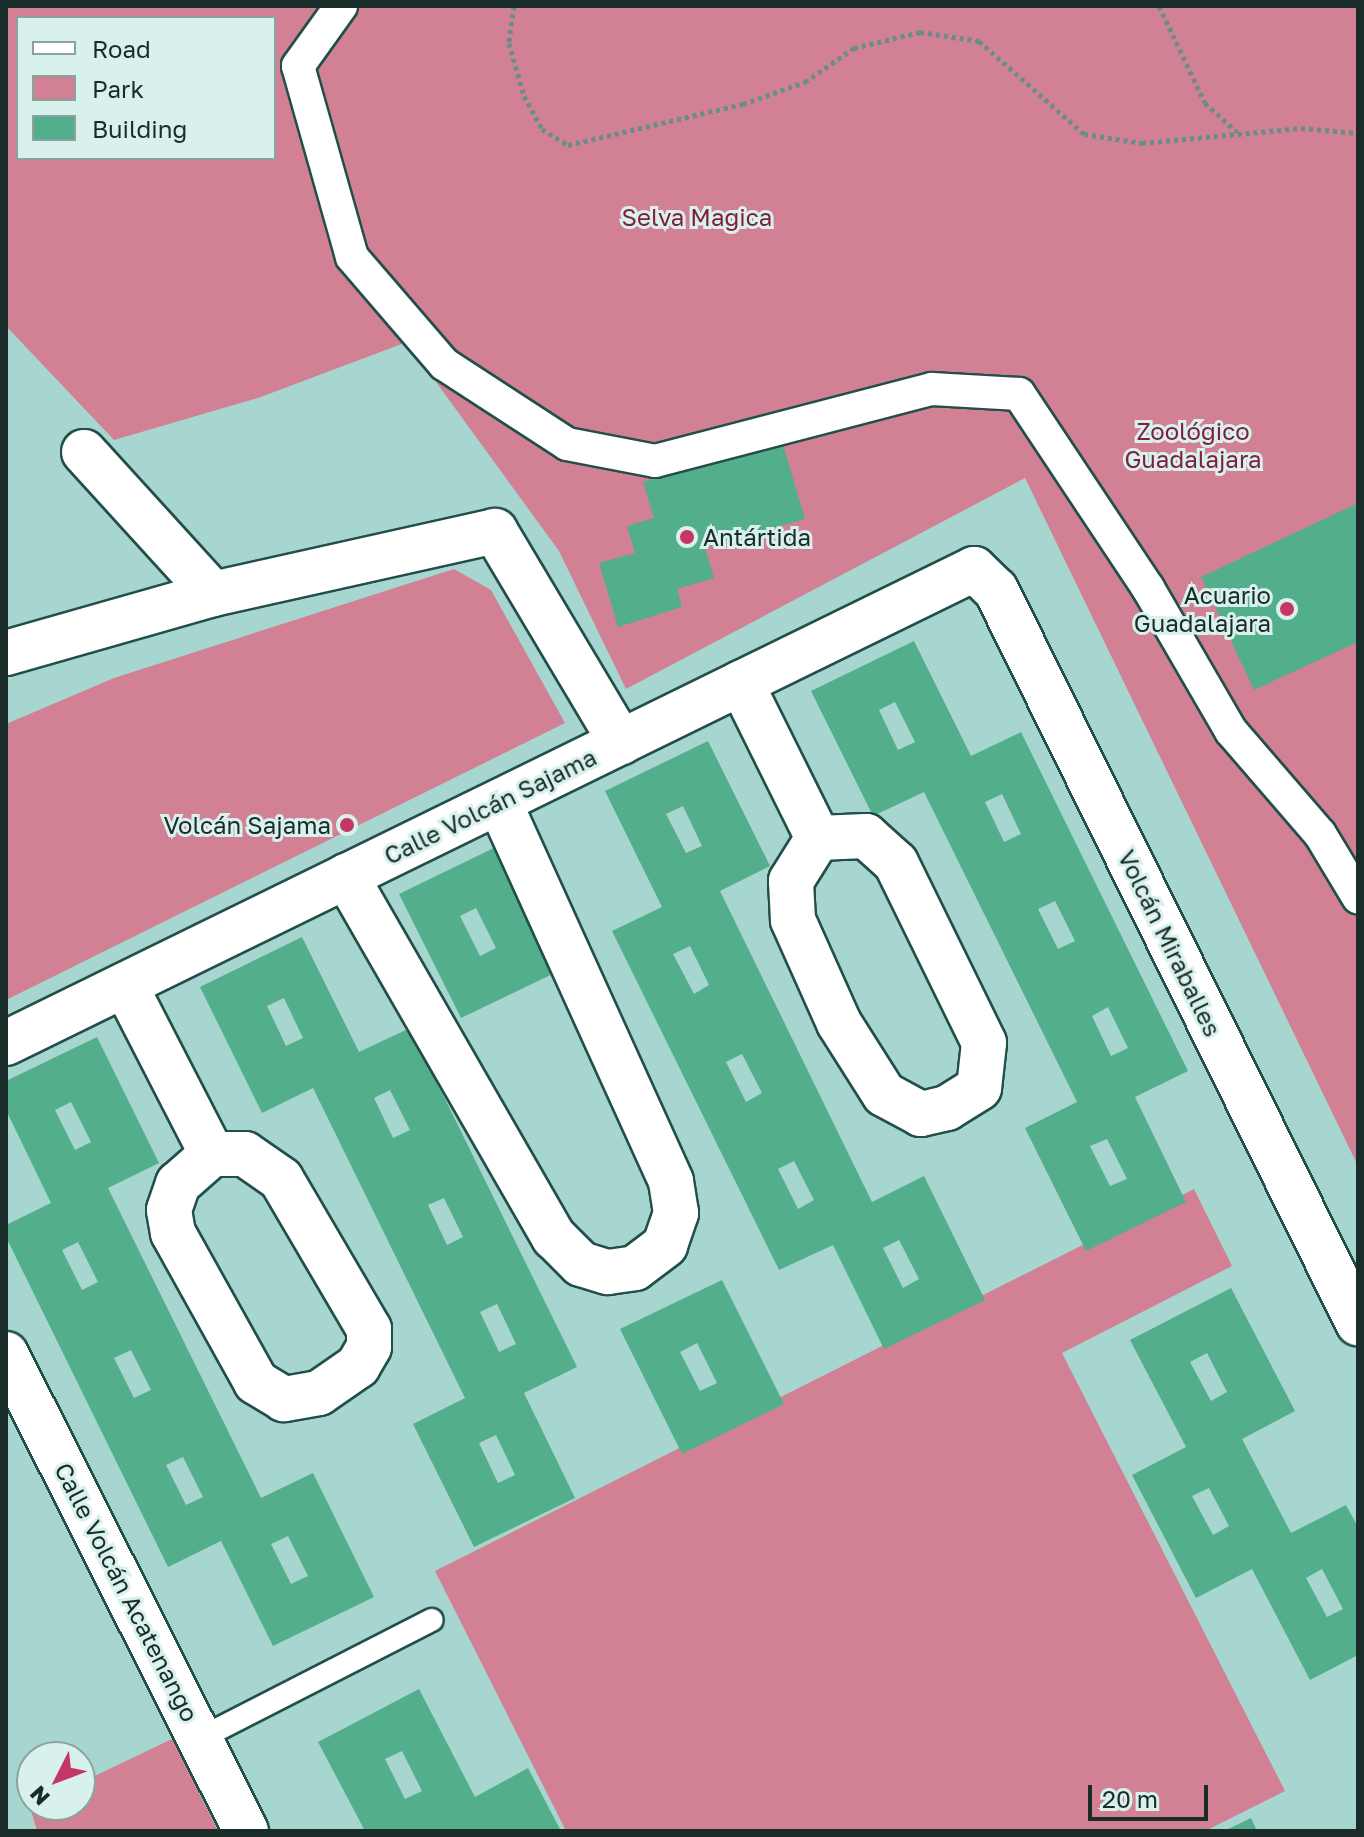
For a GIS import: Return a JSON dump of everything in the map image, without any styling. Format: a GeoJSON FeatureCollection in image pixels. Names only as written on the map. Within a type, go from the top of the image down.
{"type":"FeatureCollection","features":[{"type":"Feature","properties":{"kind":"street"},"geometry":{"type":"LineString","coordinates":[[341,6],[298,66],[352,257],[444,364],[567,444],[655,461],[932,389],[1019,394],[1148,588],[1231,731],[1320,834],[1358,897]]}},
{"type":"Feature","properties":{"kind":"street"},"geometry":{"type":"LineString","coordinates":[[84,452],[213,594]]}},
{"type":"Feature","properties":{"kind":"street"},"geometry":{"type":"LineString","coordinates":[[6,653],[213,594],[495,531],[621,742]]}},
{"type":"Feature","properties":{"kind":"street","name":"Calle Volcán Sajama"},"geometry":{"type":"LineString","coordinates":[[6,1043],[974,569]]}},
{"type":"Feature","properties":{"kind":"street","name":"Volcán Miraballes"},"geometry":{"type":"LineString","coordinates":[[974,569],[996,590],[1358,1323]]}},
{"type":"Feature","properties":{"kind":"street"},"geometry":{"type":"LineString","coordinates":[[741,683],[818,838]]}},
{"type":"Feature","properties":{"kind":"street"},"geometry":{"type":"LineString","coordinates":[[346,876],[554,1237],[581,1264],[608,1272],[635,1268],[665,1245],[676,1213],[671,1181],[499,802]]}},
{"type":"Feature","properties":{"kind":"street"},"geometry":{"type":"LineString","coordinates":[[866,836],[896,863],[984,1043],[979,1088],[947,1108],[921,1114],[884,1094],[839,1023],[793,920],[791,881],[818,838],[866,836]]}},
{"type":"Feature","properties":{"kind":"street"},"geometry":{"type":"LineString","coordinates":[[125,985],[212,1154]]}},
{"type":"Feature","properties":{"kind":"street"},"geometry":{"type":"LineString","coordinates":[[212,1154],[245,1154],[281,1179],[369,1329],[369,1347],[358,1366],[319,1393],[284,1399],[256,1382],[173,1233],[169,1210],[178,1184],[212,1154]]}},
{"type":"Feature","properties":{"kind":"street","name":"Calle Volcán Acatenango"},"geometry":{"type":"LineString","coordinates":[[6,1354],[246,1831]]}},
{"type":"Feature","properties":{"kind":"lane"},"geometry":{"type":"LineString","coordinates":[[201,1738],[432,1620]]}},
{"type":"Feature","properties":{"kind":"path"},"geometry":{"type":"LineString","coordinates":[[514,6],[509,43],[524,96],[542,129],[568,145],[743,104],[805,82],[854,48],[920,32],[979,41],[1084,134],[1142,143],[1301,128],[1358,133]]}},
{"type":"Feature","properties":{"kind":"path"},"geometry":{"type":"LineString","coordinates":[[1159,6],[1205,103],[1238,133]]}},
{"type":"Feature","properties":{"kind":"green space"},"geometry":{"type":"Polygon","coordinates":[[[6,6],[1358,6],[1358,1166],[1025,478],[626,689],[559,551],[407,342],[258,398],[114,440],[6,326],[6,6]]]}},
{"type":"Feature","properties":{"kind":"green space"},"geometry":{"type":"Polygon","coordinates":[[[454,569],[491,590],[565,723],[6,1000],[6,724],[114,678],[454,569]]]}},
{"type":"Feature","properties":{"kind":"green space"},"geometry":{"type":"Polygon","coordinates":[[[1194,1189],[1232,1266],[1062,1353],[1285,1791],[1205,1831],[566,1831],[435,1571],[1194,1189]]]}},
{"type":"Feature","properties":{"kind":"green space"},"geometry":{"type":"Polygon","coordinates":[[[172,1739],[218,1831],[37,1831],[34,1821],[96,1821],[96,1775],[172,1739]]]}},
{"type":"Feature","properties":{"kind":"building","name":"Antártida"},"geometry":{"type":"Polygon","coordinates":[[[782,441],[805,519],[705,548],[714,578],[677,589],[682,607],[618,627],[599,563],[635,553],[627,526],[654,518],[643,482],[782,441]]]}},
{"type":"Feature","properties":{"kind":"building","name":"Acuario Guadalajara"},"geometry":{"type":"Polygon","coordinates":[[[1358,503],[1358,642],[1254,690],[1201,577],[1358,503]]]}},
{"type":"Feature","properties":{"kind":"building"},"geometry":{"type":"Polygon","coordinates":[[[914,641],[971,756],[1021,732],[1188,1071],[1135,1097],[1186,1202],[1086,1251],[1025,1128],[1077,1102],[924,792],[873,816],[811,691],[914,641]],[[895,702],[879,710],[898,750],[915,742],[895,702]],[[1002,794],[985,802],[1004,842],[1021,834],[1002,794]],[[1055,901],[1038,909],[1058,949],[1075,941],[1055,901]],[[1108,1007],[1092,1016],[1111,1056],[1128,1048],[1108,1007]],[[1107,1139],[1090,1146],[1110,1186],[1127,1179],[1107,1139]]]}},
{"type":"Feature","properties":{"kind":"building"},"geometry":{"type":"Polygon","coordinates":[[[708,741],[770,866],[720,891],[872,1202],[924,1176],[985,1300],[884,1349],[833,1245],[779,1270],[612,931],[662,907],[605,791],[708,741]],[[683,806],[666,814],[686,853],[702,846],[683,806]],[[690,946],[673,954],[694,994],[709,985],[690,946]],[[742,1054],[726,1062],[746,1102],[762,1093],[742,1054]],[[794,1161],[778,1169],[798,1209],[814,1200],[794,1161]],[[899,1240],[883,1248],[903,1288],[919,1279],[899,1240]]]}},
{"type":"Feature","properties":{"kind":"building"},"geometry":{"type":"Polygon","coordinates":[[[502,844],[563,969],[461,1018],[399,894],[502,844]],[[476,908],[460,916],[480,956],[496,948],[476,908]]]}},
{"type":"Feature","properties":{"kind":"building"},"geometry":{"type":"Polygon","coordinates":[[[302,937],[359,1052],[410,1028],[577,1367],[524,1393],[575,1498],[474,1547],[413,1424],[465,1398],[313,1088],[262,1113],[200,987],[302,937]],[[284,998],[267,1006],[286,1046],[303,1038],[284,998]],[[390,1090],[374,1098],[393,1138],[410,1130],[390,1090]],[[444,1198],[428,1205],[447,1245],[463,1237],[444,1198]],[[497,1304],[480,1312],[499,1352],[516,1344],[497,1304]],[[496,1435],[479,1443],[498,1483],[515,1475],[496,1435]]]}},
{"type":"Feature","properties":{"kind":"building"},"geometry":{"type":"Polygon","coordinates":[[[97,1037],[159,1163],[108,1188],[261,1498],[313,1473],[374,1597],[273,1646],[221,1541],[168,1567],[6,1237],[6,1225],[51,1203],[6,1110],[6,1081],[97,1037]],[[71,1102],[55,1110],[75,1150],[91,1142],[71,1102]],[[78,1242],[62,1250],[82,1290],[98,1282],[78,1242]],[[131,1350],[114,1358],[134,1398],[151,1390],[131,1350]],[[183,1457],[166,1465],[186,1505],[203,1497],[183,1457]],[[288,1536],[271,1544],[291,1584],[308,1576],[288,1536]]]}},
{"type":"Feature","properties":{"kind":"building"},"geometry":{"type":"Polygon","coordinates":[[[722,1280],[784,1404],[682,1454],[620,1329],[722,1280]],[[697,1343],[680,1352],[700,1391],[717,1383],[697,1343]]]}},
{"type":"Feature","properties":{"kind":"building"},"geometry":{"type":"Polygon","coordinates":[[[1231,1288],[1295,1411],[1242,1439],[1291,1533],[1346,1505],[1358,1527],[1358,1655],[1310,1680],[1252,1569],[1196,1598],[1132,1475],[1186,1447],[1130,1340],[1231,1288]],[[1207,1353],[1190,1362],[1211,1401],[1227,1392],[1207,1353]],[[1209,1488],[1192,1496],[1213,1535],[1229,1526],[1209,1488]],[[1322,1569],[1306,1578],[1327,1617],[1343,1609],[1322,1569]]]}},
{"type":"Feature","properties":{"kind":"building"},"geometry":{"type":"Polygon","coordinates":[[[419,1689],[475,1797],[528,1768],[561,1831],[365,1831],[318,1742],[419,1689]],[[402,1751],[385,1759],[405,1799],[422,1791],[402,1751]]]}},
{"type":"Feature","properties":{"kind":"building"},"geometry":{"type":"Polygon","coordinates":[[[1251,1818],[1257,1831],[1224,1831],[1251,1818]]]}},
{"type":"Feature","properties":{"kind":"place","name":"Antártida"},"geometry":{"type":"Point","coordinates":[687,537]}},
{"type":"Feature","properties":{"kind":"place","name":"Acuario Guadalajara"},"geometry":{"type":"Point","coordinates":[1287,609]}},
{"type":"Feature","properties":{"kind":"place","name":"Volcán Sajama"},"geometry":{"type":"Point","coordinates":[347,825]}},
{"type":"Feature","properties":{"kind":"park label","name":"Selva Magica"},"geometry":{"type":"Point","coordinates":[697,217]}},
{"type":"Feature","properties":{"kind":"park label","name":"Zoológico Guadalajara"},"geometry":{"type":"Point","coordinates":[1193,445]}}]}
